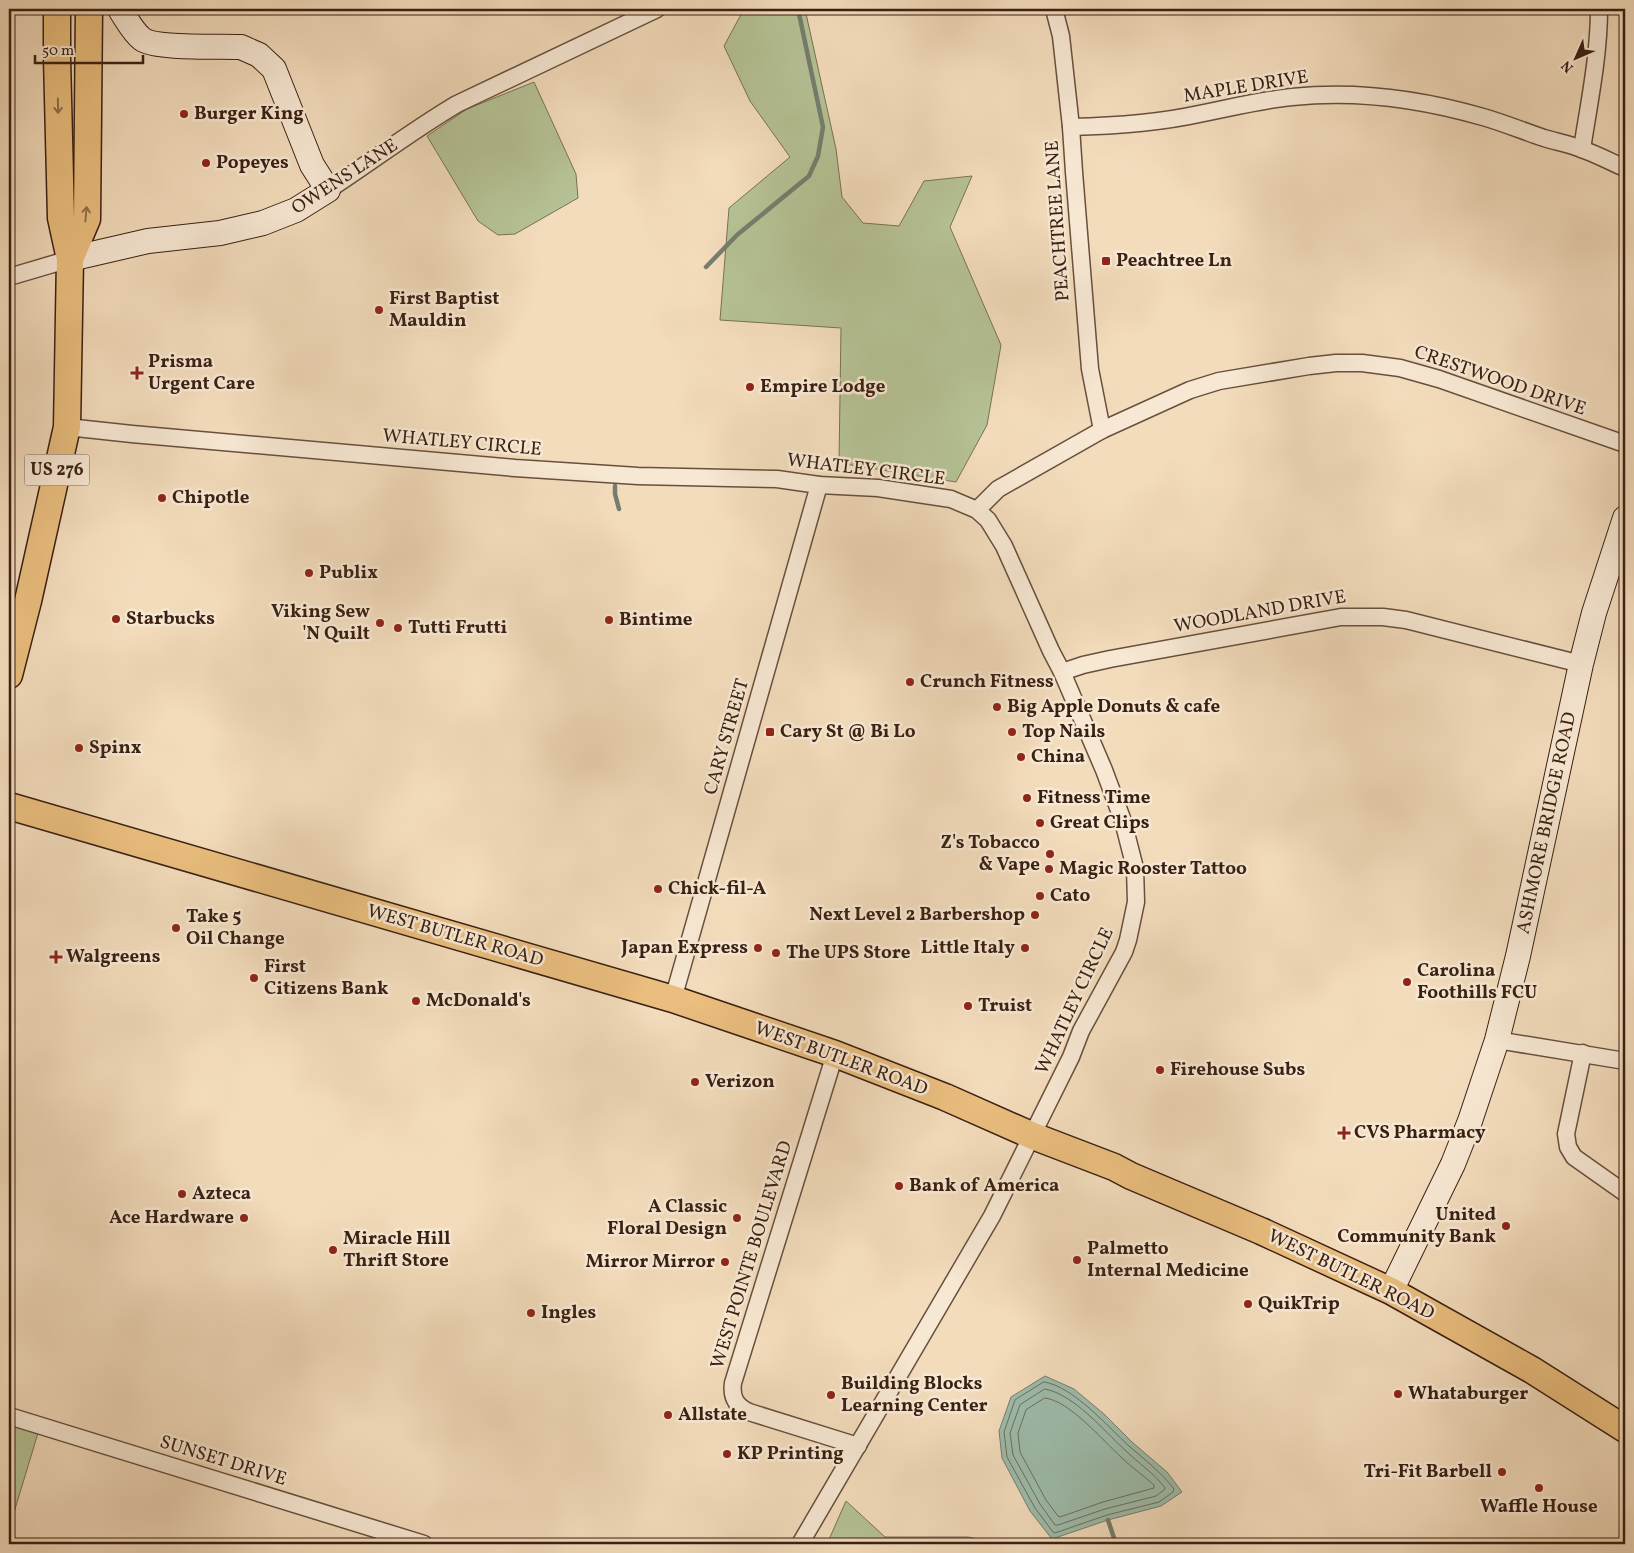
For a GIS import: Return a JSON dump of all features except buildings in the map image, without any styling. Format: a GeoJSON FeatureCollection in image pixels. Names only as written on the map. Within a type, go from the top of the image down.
{"type":"FeatureCollection","features":[{"type":"Feature","properties":{"kind":"main road","name":"US 276"},"geometry":{"type":"LineString","coordinates":[[9,675],[28,601],[67,426],[70,260],[61,218],[57,9]]}},
{"type":"Feature","properties":{"kind":"main road","name":"US 276"},"geometry":{"type":"LineString","coordinates":[[70,260],[87,220],[89,9]]}},
{"type":"Feature","properties":{"kind":"main road"},"geometry":{"type":"LineString","coordinates":[[121,9],[134,30],[143,40],[166,46],[241,47],[248,49],[265,60],[278,76],[312,166],[328,190]]}},
{"type":"Feature","properties":{"kind":"main road","name":"OWENS LANE"},"geometry":{"type":"LineString","coordinates":[[70,260],[148,241],[220,233],[263,223],[296,210],[328,190]]}},
{"type":"Feature","properties":{"kind":"main road","name":"ASHMORE BRIDGE ROAD"},"geometry":{"type":"LineString","coordinates":[[1390,1291],[1453,1164],[1470,1121],[1497,1040],[1518,956],[1581,664],[1594,613],[1619,561],[1625,518]]}},
{"type":"Feature","properties":{"kind":"main road","name":"WEST BUTLER ROAD"},"geometry":{"type":"LineString","coordinates":[[9,806],[673,999],[835,1054],[945,1097],[1033,1136],[1114,1167],[1261,1231],[1390,1291],[1532,1370],[1625,1429]]}},
{"type":"Feature","properties":{"kind":"street","name":"OWENS LANE"},"geometry":{"type":"LineString","coordinates":[[328,190],[373,161],[436,116],[457,104],[657,9]]}},
{"type":"Feature","properties":{"kind":"street","name":"PEACHTREE LANE"},"geometry":{"type":"LineString","coordinates":[[1054,9],[1061,36],[1072,127],[1090,369],[1102,430]]}},
{"type":"Feature","properties":{"kind":"street"},"geometry":{"type":"LineString","coordinates":[[1582,149],[1594,70],[1599,9]]}},
{"type":"Feature","properties":{"kind":"street","name":"MAPLE DRIVE"},"geometry":{"type":"LineString","coordinates":[[1072,127],[1166,120],[1292,96],[1356,94],[1402,98],[1485,117],[1545,139],[1582,149],[1625,168]]}},
{"type":"Feature","properties":{"kind":"street","name":"OWENS LANE"},"geometry":{"type":"LineString","coordinates":[[9,277],[70,260]]}},
{"type":"Feature","properties":{"kind":"street","name":"CRESTWOOD DRIVE"},"geometry":{"type":"LineString","coordinates":[[977,510],[998,489],[1102,430],[1190,390],[1220,381],[1336,363],[1362,363],[1400,368],[1440,379],[1625,444]]}},
{"type":"Feature","properties":{"kind":"street","name":"WHATLEY CIRCLE"},"geometry":{"type":"LineString","coordinates":[[67,426],[132,434],[515,468],[638,476],[777,479],[819,486],[854,486],[951,499],[977,510],[988,520],[1004,546],[1062,672],[1123,820],[1135,868],[1136,902],[1132,927],[1124,952],[1081,1032],[1033,1136],[992,1216],[800,1544]]}},
{"type":"Feature","properties":{"kind":"street","name":"CARY STREET"},"geometry":{"type":"LineString","coordinates":[[673,999],[819,486]]}},
{"type":"Feature","properties":{"kind":"street","name":"WOODLAND DRIVE"},"geometry":{"type":"LineString","coordinates":[[1062,672],[1110,659],[1341,617],[1361,616],[1406,620],[1581,664]]}},
{"type":"Feature","properties":{"kind":"street"},"geometry":{"type":"LineString","coordinates":[[1497,1040],[1625,1061]]}},
{"type":"Feature","properties":{"kind":"street"},"geometry":{"type":"LineString","coordinates":[[1583,1053],[1566,1134],[1568,1147],[1574,1157],[1625,1193]]}},
{"type":"Feature","properties":{"kind":"street","name":"WEST POINTE BOULEVARD"},"geometry":{"type":"LineString","coordinates":[[835,1054],[732,1390],[737,1404],[749,1412],[858,1446]]}},
{"type":"Feature","properties":{"kind":"street","name":"SUNSET DRIVE"},"geometry":{"type":"LineString","coordinates":[[9,1416],[424,1544]]}},
{"type":"Feature","properties":{"kind":"shaded area"},"geometry":{"type":"Polygon","coordinates":[[[744,9],[805,9],[836,149],[842,197],[863,223],[899,226],[924,181],[972,176],[950,227],[1001,345],[987,425],[956,482],[839,463],[841,328],[720,320],[729,208],[790,157],[750,101],[724,46],[744,9]]]}},
{"type":"Feature","properties":{"kind":"shaded area"},"geometry":{"type":"Polygon","coordinates":[[[534,82],[576,174],[578,198],[515,234],[498,235],[478,221],[427,136],[467,109],[534,82]]]}},
{"type":"Feature","properties":{"kind":"shaded area"},"geometry":{"type":"Polygon","coordinates":[[[9,1425],[38,1433],[9,1529],[9,1425]]]}},
{"type":"Feature","properties":{"kind":"shaded area"},"geometry":{"type":"Polygon","coordinates":[[[846,1501],[885,1537],[968,1537],[1003,1544],[827,1544],[846,1501]]]}},
{"type":"Feature","properties":{"kind":"water"},"geometry":{"type":"Polygon","coordinates":[[[1045,1376],[1074,1389],[1104,1414],[1132,1442],[1167,1472],[1182,1492],[1161,1506],[1108,1520],[1052,1539],[1030,1511],[1002,1458],[999,1431],[1011,1397],[1045,1376]]]}},
{"type":"Feature","properties":{"kind":"waterway"},"geometry":{"type":"LineString","coordinates":[[706,267],[737,235],[809,176],[818,156],[823,127],[798,9]]}},
{"type":"Feature","properties":{"kind":"waterway"},"geometry":{"type":"LineString","coordinates":[[615,486],[619,509]]}},
{"type":"Feature","properties":{"kind":"waterway"},"geometry":{"type":"LineString","coordinates":[[1108,1520],[1116,1544]]}},
{"type":"Feature","properties":{"kind":"place","name":"Burger King"},"geometry":{"type":"Point","coordinates":[184,114]}},
{"type":"Feature","properties":{"kind":"place","name":"Popeyes"},"geometry":{"type":"Point","coordinates":[206,163]}},
{"type":"Feature","properties":{"kind":"place","name":"Peachtree Ln"},"geometry":{"type":"Point","coordinates":[1106,261]}},
{"type":"Feature","properties":{"kind":"place","name":"First Baptist Mauldin"},"geometry":{"type":"Point","coordinates":[379,310]}},
{"type":"Feature","properties":{"kind":"place","name":"Prisma Urgent Care"},"geometry":{"type":"Point","coordinates":[137,373]}},
{"type":"Feature","properties":{"kind":"place","name":"Empire Lodge"},"geometry":{"type":"Point","coordinates":[750,387]}},
{"type":"Feature","properties":{"kind":"place","name":"Chipotle"},"geometry":{"type":"Point","coordinates":[162,498]}},
{"type":"Feature","properties":{"kind":"place","name":"Publix"},"geometry":{"type":"Point","coordinates":[309,573]}},
{"type":"Feature","properties":{"kind":"place","name":"Starbucks"},"geometry":{"type":"Point","coordinates":[116,619]}},
{"type":"Feature","properties":{"kind":"place","name":"Bintime"},"geometry":{"type":"Point","coordinates":[609,620]}},
{"type":"Feature","properties":{"kind":"place","name":"Viking Sew 'N Quilt"},"geometry":{"type":"Point","coordinates":[380,623]}},
{"type":"Feature","properties":{"kind":"place","name":"Tutti Frutti"},"geometry":{"type":"Point","coordinates":[398,628]}},
{"type":"Feature","properties":{"kind":"place","name":"Crunch Fitness"},"geometry":{"type":"Point","coordinates":[910,682]}},
{"type":"Feature","properties":{"kind":"place","name":"Big Apple Donuts & cafe"},"geometry":{"type":"Point","coordinates":[997,707]}},
{"type":"Feature","properties":{"kind":"place","name":"Cary St @ Bi Lo"},"geometry":{"type":"Point","coordinates":[770,732]}},
{"type":"Feature","properties":{"kind":"place","name":"Top Nails"},"geometry":{"type":"Point","coordinates":[1012,732]}},
{"type":"Feature","properties":{"kind":"place","name":"Spinx"},"geometry":{"type":"Point","coordinates":[79,748]}},
{"type":"Feature","properties":{"kind":"place","name":"China"},"geometry":{"type":"Point","coordinates":[1021,757]}},
{"type":"Feature","properties":{"kind":"place","name":"Fitness Time"},"geometry":{"type":"Point","coordinates":[1027,798]}},
{"type":"Feature","properties":{"kind":"place","name":"Great Clips"},"geometry":{"type":"Point","coordinates":[1040,823]}},
{"type":"Feature","properties":{"kind":"place","name":"Z's Tobacco & Vape"},"geometry":{"type":"Point","coordinates":[1050,854]}},
{"type":"Feature","properties":{"kind":"place","name":"Magic Rooster Tattoo"},"geometry":{"type":"Point","coordinates":[1049,869]}},
{"type":"Feature","properties":{"kind":"place","name":"Chick-fil-A"},"geometry":{"type":"Point","coordinates":[658,889]}},
{"type":"Feature","properties":{"kind":"place","name":"Cato"},"geometry":{"type":"Point","coordinates":[1040,896]}},
{"type":"Feature","properties":{"kind":"place","name":"Next Level 2 Barbershop"},"geometry":{"type":"Point","coordinates":[1035,915]}},
{"type":"Feature","properties":{"kind":"place","name":"Take 5 Oil Change"},"geometry":{"type":"Point","coordinates":[176,928]}},
{"type":"Feature","properties":{"kind":"place","name":"Japan Express"},"geometry":{"type":"Point","coordinates":[758,948]}},
{"type":"Feature","properties":{"kind":"place","name":"Little Italy"},"geometry":{"type":"Point","coordinates":[1025,948]}},
{"type":"Feature","properties":{"kind":"place","name":"The UPS Store"},"geometry":{"type":"Point","coordinates":[776,953]}},
{"type":"Feature","properties":{"kind":"place","name":"Walgreens"},"geometry":{"type":"Point","coordinates":[56,957]}},
{"type":"Feature","properties":{"kind":"place","name":"First Citizens Bank"},"geometry":{"type":"Point","coordinates":[254,978]}},
{"type":"Feature","properties":{"kind":"place","name":"Carolina Foothills FCU"},"geometry":{"type":"Point","coordinates":[1407,982]}},
{"type":"Feature","properties":{"kind":"place","name":"McDonald's"},"geometry":{"type":"Point","coordinates":[416,1001]}},
{"type":"Feature","properties":{"kind":"place","name":"Truist"},"geometry":{"type":"Point","coordinates":[968,1006]}},
{"type":"Feature","properties":{"kind":"place","name":"Firehouse Subs"},"geometry":{"type":"Point","coordinates":[1160,1070]}},
{"type":"Feature","properties":{"kind":"place","name":"Verizon"},"geometry":{"type":"Point","coordinates":[695,1082]}},
{"type":"Feature","properties":{"kind":"place","name":"CVS Pharmacy"},"geometry":{"type":"Point","coordinates":[1344,1133]}},
{"type":"Feature","properties":{"kind":"place","name":"Bank of America"},"geometry":{"type":"Point","coordinates":[899,1186]}},
{"type":"Feature","properties":{"kind":"place","name":"Azteca"},"geometry":{"type":"Point","coordinates":[182,1194]}},
{"type":"Feature","properties":{"kind":"place","name":"Ace Hardware"},"geometry":{"type":"Point","coordinates":[244,1218]}},
{"type":"Feature","properties":{"kind":"place","name":"A Classic Floral Design"},"geometry":{"type":"Point","coordinates":[737,1218]}},
{"type":"Feature","properties":{"kind":"place","name":"United Community Bank"},"geometry":{"type":"Point","coordinates":[1506,1226]}},
{"type":"Feature","properties":{"kind":"place","name":"Miracle Hill Thrift Store"},"geometry":{"type":"Point","coordinates":[333,1250]}},
{"type":"Feature","properties":{"kind":"place","name":"Palmetto Internal Medicine"},"geometry":{"type":"Point","coordinates":[1077,1260]}},
{"type":"Feature","properties":{"kind":"place","name":"Mirror Mirror"},"geometry":{"type":"Point","coordinates":[725,1262]}},
{"type":"Feature","properties":{"kind":"place","name":"QuikTrip"},"geometry":{"type":"Point","coordinates":[1248,1304]}},
{"type":"Feature","properties":{"kind":"place","name":"Ingles"},"geometry":{"type":"Point","coordinates":[531,1313]}},
{"type":"Feature","properties":{"kind":"place","name":"Whataburger"},"geometry":{"type":"Point","coordinates":[1398,1394]}},
{"type":"Feature","properties":{"kind":"place","name":"Building Blocks Learning Center"},"geometry":{"type":"Point","coordinates":[831,1395]}},
{"type":"Feature","properties":{"kind":"place","name":"Allstate"},"geometry":{"type":"Point","coordinates":[668,1415]}},
{"type":"Feature","properties":{"kind":"place","name":"KP Printing"},"geometry":{"type":"Point","coordinates":[727,1454]}},
{"type":"Feature","properties":{"kind":"place","name":"Tri-Fit Barbell"},"geometry":{"type":"Point","coordinates":[1502,1472]}},
{"type":"Feature","properties":{"kind":"place","name":"Waffle House"},"geometry":{"type":"Point","coordinates":[1539,1488]}}]}
